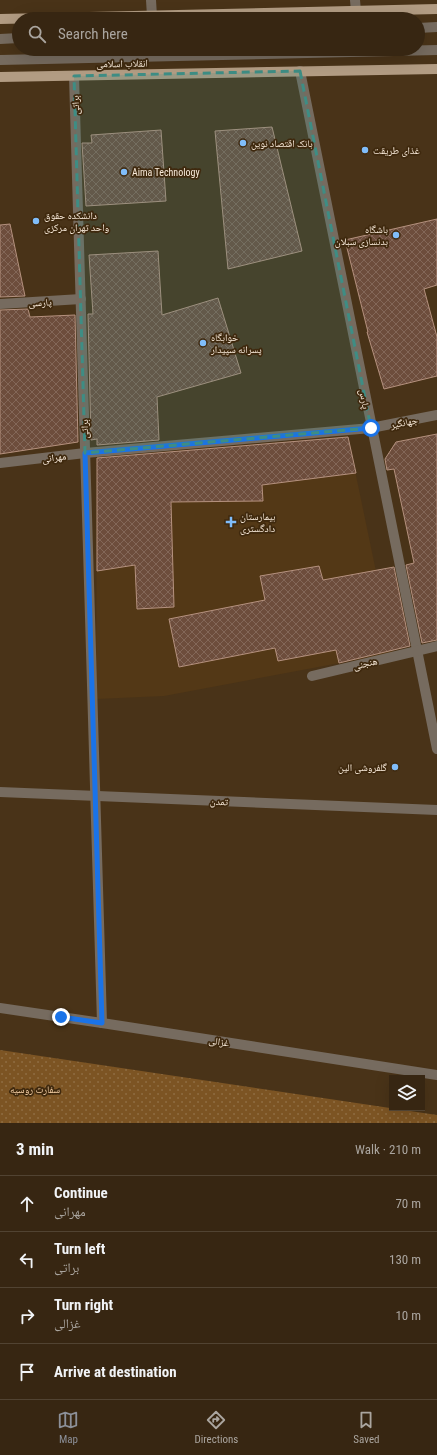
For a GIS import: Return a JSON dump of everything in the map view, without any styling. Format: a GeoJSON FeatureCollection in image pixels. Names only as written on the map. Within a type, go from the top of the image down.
{"type":"FeatureCollection","features":[{"type":"Feature","properties":{"kind":"main road"},"geometry":{"type":"LineString","coordinates":[[315,12],[437,9]]}},
{"type":"Feature","properties":{"kind":"main road"},"geometry":{"type":"LineString","coordinates":[[0,19],[12,19]]}},
{"type":"Feature","properties":{"kind":"main road","name":"انقلاب اسلامی"},"geometry":{"type":"LineString","coordinates":[[0,77],[437,69]]}},
{"type":"Feature","properties":{"kind":"street"},"geometry":{"type":"LineString","coordinates":[[151,0],[152,12]]}},
{"type":"Feature","properties":{"kind":"street"},"geometry":{"type":"LineString","coordinates":[[355,0],[356,11]]}},
{"type":"Feature","properties":{"kind":"street"},"geometry":{"type":"LineString","coordinates":[[425,28],[437,27]]}},
{"type":"Feature","properties":{"kind":"street"},"geometry":{"type":"LineString","coordinates":[[0,39],[12,38]]}},
{"type":"Feature","properties":{"kind":"street"},"geometry":{"type":"LineString","coordinates":[[425,50],[437,50]]}},
{"type":"Feature","properties":{"kind":"street"},"geometry":{"type":"LineString","coordinates":[[0,60],[175,56]]}},
{"type":"Feature","properties":{"kind":"street","name":"پارس"},"geometry":{"type":"LineString","coordinates":[[300,71],[437,749]]}},
{"type":"Feature","properties":{"kind":"street","name":"براتی"},"geometry":{"type":"LineString","coordinates":[[74,76],[102,1023]]}},
{"type":"Feature","properties":{"kind":"street","name":"پارسی"},"geometry":{"type":"LineString","coordinates":[[0,304],[81,300]]}},
{"type":"Feature","properties":{"kind":"street","name":"جهانگیر"},"geometry":{"type":"LineString","coordinates":[[371,428],[437,415]]}},
{"type":"Feature","properties":{"kind":"street","name":"مهرانی"},"geometry":{"type":"LineString","coordinates":[[0,463],[85,453],[371,428]]}},
{"type":"Feature","properties":{"kind":"street","name":"هنجنی"},"geometry":{"type":"LineString","coordinates":[[312,676],[437,646]]}},
{"type":"Feature","properties":{"kind":"street","name":"تمدن"},"geometry":{"type":"LineString","coordinates":[[0,792],[437,810]]}},
{"type":"Feature","properties":{"kind":"street","name":"غزالی"},"geometry":{"type":"LineString","coordinates":[[0,1008],[437,1075]]}},
{"type":"Feature","properties":{"kind":"highlighted area"},"geometry":{"type":"Polygon","coordinates":[[[300,71],[371,428],[85,453],[74,76],[300,71]]]}},
{"type":"Feature","properties":{"kind":"shaded area","name":"بیمارستان دادگستری"},"geometry":{"type":"Polygon","coordinates":[[[348,437],[393,653],[164,696],[96,699],[97,457],[348,437]]]}},
{"type":"Feature","properties":{"kind":"green space","name":"سفارت روسیه"},"geometry":{"type":"Polygon","coordinates":[[[0,1050],[389,1108],[389,1111],[410,1111],[437,1115],[437,1123],[0,1123],[0,1050]]]}},
{"type":"Feature","properties":{"kind":"building"},"geometry":{"type":"Polygon","coordinates":[[[272,127],[302,251],[228,269],[215,131],[272,127]]]}},
{"type":"Feature","properties":{"kind":"building","name":"Aima Technology"},"geometry":{"type":"Polygon","coordinates":[[[161,130],[166,201],[86,206],[82,143],[92,143],[91,135],[161,130]]]}},
{"type":"Feature","properties":{"kind":"building"},"geometry":{"type":"Polygon","coordinates":[[[437,219],[437,285],[424,289],[437,337],[437,376],[384,389],[367,332],[345,240],[437,219]]]}},
{"type":"Feature","properties":{"kind":"building"},"geometry":{"type":"Polygon","coordinates":[[[10,224],[25,296],[0,297],[0,225],[10,224]]]}},
{"type":"Feature","properties":{"kind":"building"},"geometry":{"type":"Polygon","coordinates":[[[158,251],[162,315],[218,298],[241,373],[157,397],[159,440],[97,445],[97,439],[91,440],[88,314],[93,314],[89,255],[158,251]]]}},
{"type":"Feature","properties":{"kind":"building"},"geometry":{"type":"Polygon","coordinates":[[[28,309],[30,317],[75,315],[78,442],[0,454],[0,310],[28,309]]]}},
{"type":"Feature","properties":{"kind":"building"},"geometry":{"type":"Polygon","coordinates":[[[437,434],[437,640],[422,643],[406,565],[414,563],[394,469],[387,470],[385,459],[396,442],[437,434]]]}},
{"type":"Feature","properties":{"kind":"building"},"geometry":{"type":"Polygon","coordinates":[[[348,437],[356,473],[262,485],[263,501],[171,502],[174,607],[137,609],[135,565],[97,571],[97,458],[348,437]]]}},
{"type":"Feature","properties":{"kind":"building"},"geometry":{"type":"Polygon","coordinates":[[[319,566],[323,580],[394,567],[410,646],[339,663],[336,650],[278,661],[275,648],[179,667],[169,619],[265,600],[260,576],[319,566]]]}},
{"type":"Feature","properties":{"kind":"place","name":"بانک اقتصاد نوین"},"geometry":{"type":"Point","coordinates":[243,143]}},
{"type":"Feature","properties":{"kind":"place","name":"غذای طریقت"},"geometry":{"type":"Point","coordinates":[365,150]}},
{"type":"Feature","properties":{"kind":"place","name":"Aima Technology"},"geometry":{"type":"Point","coordinates":[124,172]}},
{"type":"Feature","properties":{"kind":"place","name":"دانشکده حقوق واحد تهران مرکزی"},"geometry":{"type":"Point","coordinates":[36,221]}},
{"type":"Feature","properties":{"kind":"place","name":"باشگاه بدنسازی سبلان"},"geometry":{"type":"Point","coordinates":[396,235]}},
{"type":"Feature","properties":{"kind":"place","name":"خوابگاه پسرانه سپیدار"},"geometry":{"type":"Point","coordinates":[203,343]}},
{"type":"Feature","properties":{"kind":"place","name":"بیمارستان دادگستری"},"geometry":{"type":"Point","coordinates":[231,522]}},
{"type":"Feature","properties":{"kind":"place","name":"گلفروشی الین"},"geometry":{"type":"Point","coordinates":[395,767]}},
{"type":"Feature","properties":{"kind":"route"},"geometry":{"type":"LineString","coordinates":[[61,1017],[102,1023],[85,453],[371,428]]}}]}
